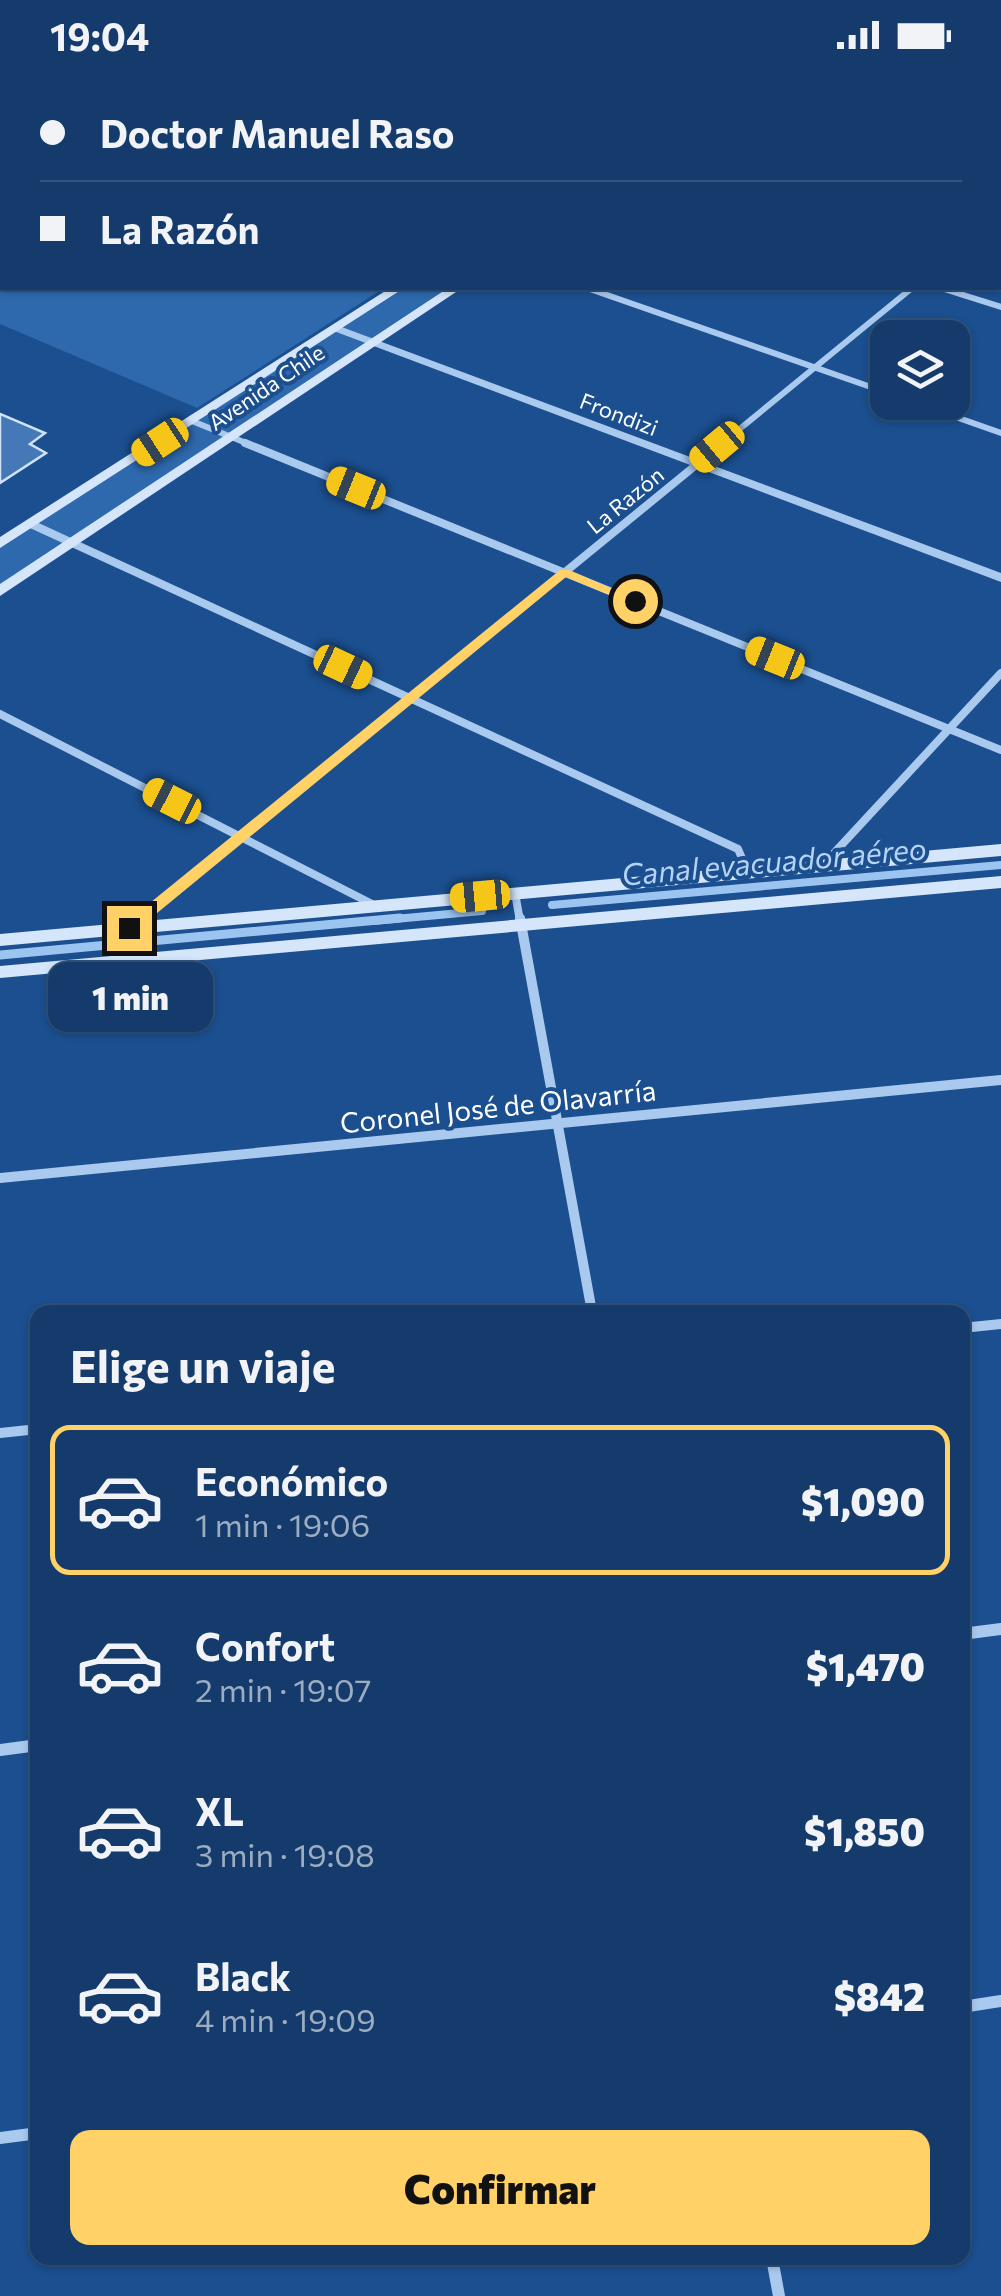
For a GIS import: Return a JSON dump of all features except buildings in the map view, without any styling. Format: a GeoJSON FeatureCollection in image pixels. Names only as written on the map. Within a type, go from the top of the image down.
{"type":"FeatureCollection","features":[{"type":"Feature","properties":{"kind":"main road","name":"Avenida Chile"},"geometry":{"type":"LineString","coordinates":[[0,544],[395,290]]}},
{"type":"Feature","properties":{"kind":"main road","name":"Avenida Chile"},"geometry":{"type":"LineString","coordinates":[[0,591],[453,290]]}},
{"type":"Feature","properties":{"kind":"main road"},"geometry":{"type":"LineString","coordinates":[[0,940],[1001,850]]}},
{"type":"Feature","properties":{"kind":"main road"},"geometry":{"type":"LineString","coordinates":[[0,972],[1001,882]]}},
{"type":"Feature","properties":{"kind":"street"},"geometry":{"type":"LineString","coordinates":[[592,290],[870,387]]}},
{"type":"Feature","properties":{"kind":"street","name":"La Razón"},"geometry":{"type":"LineString","coordinates":[[129,928],[910,290]]}},
{"type":"Feature","properties":{"kind":"street"},"geometry":{"type":"LineString","coordinates":[[947,290],[1001,307]]}},
{"type":"Feature","properties":{"kind":"street","name":"Frondizi"},"geometry":{"type":"LineString","coordinates":[[335,328],[1001,578]]}},
{"type":"Feature","properties":{"kind":"street"},"geometry":{"type":"LineString","coordinates":[[965,420],[1001,433]]}},
{"type":"Feature","properties":{"kind":"street"},"geometry":{"type":"LineString","coordinates":[[192,421],[1001,750]]}},
{"type":"Feature","properties":{"kind":"street"},"geometry":{"type":"LineString","coordinates":[[31,524],[738,848],[744,863],[727,874]]}},
{"type":"Feature","properties":{"kind":"street"},"geometry":{"type":"LineString","coordinates":[[822,866],[1001,673]]}},
{"type":"Feature","properties":{"kind":"street"},"geometry":{"type":"LineString","coordinates":[[0,714],[374,906]]}},
{"type":"Feature","properties":{"kind":"street"},"geometry":{"type":"LineString","coordinates":[[514,894],[591,1305]]}},
{"type":"Feature","properties":{"kind":"street","name":"Coronel José de Olavarría"},"geometry":{"type":"LineString","coordinates":[[0,1178],[1001,1080]]}},
{"type":"Feature","properties":{"kind":"street"},"geometry":{"type":"LineString","coordinates":[[970,1327],[1001,1324]]}},
{"type":"Feature","properties":{"kind":"street"},"geometry":{"type":"LineString","coordinates":[[0,1433],[30,1430]]}},
{"type":"Feature","properties":{"kind":"street"},"geometry":{"type":"LineString","coordinates":[[970,1633],[1001,1629]]}},
{"type":"Feature","properties":{"kind":"street"},"geometry":{"type":"LineString","coordinates":[[0,1750],[30,1747]]}},
{"type":"Feature","properties":{"kind":"street"},"geometry":{"type":"LineString","coordinates":[[970,2006],[1001,2001]]}},
{"type":"Feature","properties":{"kind":"street"},"geometry":{"type":"LineString","coordinates":[[0,2138],[30,2134]]}},
{"type":"Feature","properties":{"kind":"street"},"geometry":{"type":"LineString","coordinates":[[773,2265],[779,2296]]}},
{"type":"Feature","properties":{"kind":"shaded area"},"geometry":{"type":"Polygon","coordinates":[[[0,290],[381,290],[197,408],[0,324],[0,290]]]}},
{"type":"Feature","properties":{"kind":"shaded area"},"geometry":{"type":"Polygon","coordinates":[[[395,290],[453,290],[0,591],[0,544],[395,290]]]}},
{"type":"Feature","properties":{"kind":"waterway","name":"Canal evacuador aéreo"},"geometry":{"type":"LineString","coordinates":[[552,905],[1001,865]]}},
{"type":"Feature","properties":{"kind":"waterway","name":"Canal evacuador aéreo"},"geometry":{"type":"LineString","coordinates":[[373,921],[482,911]]}},
{"type":"Feature","properties":{"kind":"waterway","name":"Canal evacuador aéreo"},"geometry":{"type":"LineString","coordinates":[[0,955],[400,918]]}},
{"type":"Feature","properties":{"kind":"route"},"geometry":{"type":"LineString","coordinates":[[129,928],[564,572],[635,601]]}}]}
